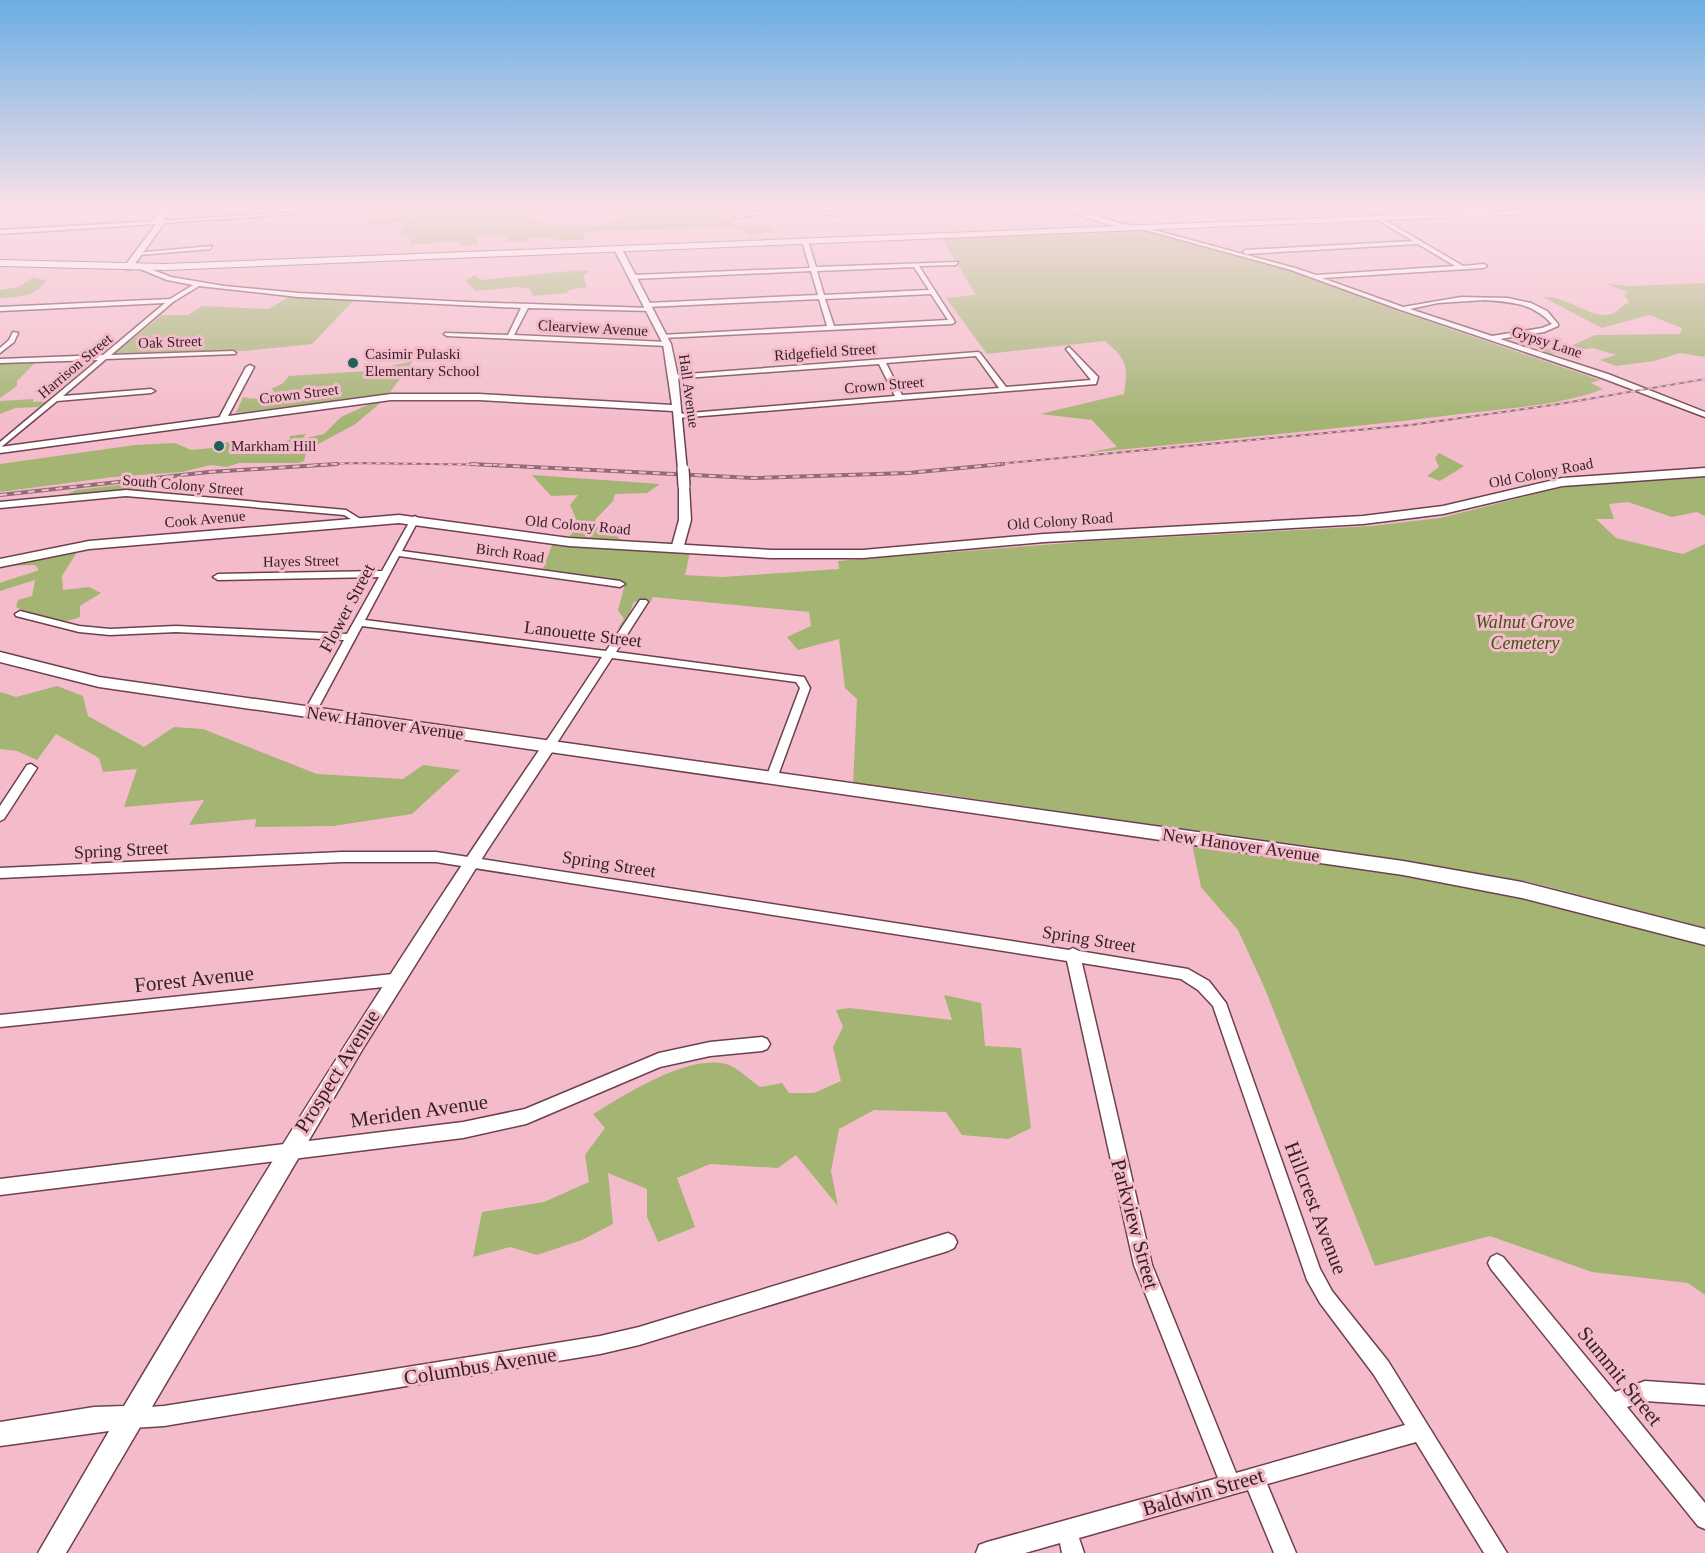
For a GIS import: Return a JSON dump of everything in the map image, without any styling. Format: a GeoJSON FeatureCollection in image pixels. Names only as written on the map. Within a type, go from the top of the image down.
{"type":"FeatureCollection","features":[{"type":"Feature","properties":{"kind":"main road","name":"Old Colony Road"},"geometry":{"type":"LineString","coordinates":[[415,519],[546,541],[798,555],[863,554],[1055,537],[1345,522],[1443,510],[1562,482],[1705,472]]}},
{"type":"Feature","properties":{"kind":"main road","name":"Cook Avenue"},"geometry":{"type":"LineString","coordinates":[[0,563],[69,548],[415,519]]}},
{"type":"Feature","properties":{"kind":"main road","name":"New Hanover Avenue"},"geometry":{"type":"LineString","coordinates":[[0,657],[83,679],[1460,878],[1586,905],[1705,937]]}},
{"type":"Feature","properties":{"kind":"street"},"geometry":{"type":"LineString","coordinates":[[172,279],[196,285],[357,298],[648,307],[931,292],[924,279]]}},
{"type":"Feature","properties":{"kind":"street","name":"Hall Avenue"},"geometry":{"type":"LineString","coordinates":[[635,279],[665,340],[674,377],[683,469],[685,520],[677,549]]}},
{"type":"Feature","properties":{"kind":"street"},"geometry":{"type":"LineString","coordinates":[[818,279],[831,328]]}},
{"type":"Feature","properties":{"kind":"street","name":"Gypsy Lane"},"geometry":{"type":"LineString","coordinates":[[1323,279],[1403,309],[1605,376],[1705,415]]}},
{"type":"Feature","properties":{"kind":"street","name":"Harrison Street"},"geometry":{"type":"LineString","coordinates":[[0,448],[171,301],[196,285]]}},
{"type":"Feature","properties":{"kind":"street","name":"Clearview Avenue"},"geometry":{"type":"LineString","coordinates":[[447,334],[665,340],[952,322],[931,292]]}},
{"type":"Feature","properties":{"kind":"street"},"geometry":{"type":"LineString","coordinates":[[1403,309],[1427,303],[1494,297],[1531,306],[1549,317],[1556,325],[1544,330],[1491,338]]}},
{"type":"Feature","properties":{"kind":"street"},"geometry":{"type":"LineString","coordinates":[[0,309],[171,301]]}},
{"type":"Feature","properties":{"kind":"street"},"geometry":{"type":"LineString","coordinates":[[510,337],[526,305]]}},
{"type":"Feature","properties":{"kind":"street"},"geometry":{"type":"LineString","coordinates":[[0,351],[12,341],[15,333]]}},
{"type":"Feature","properties":{"kind":"street","name":"Crown Street"},"geometry":{"type":"LineString","coordinates":[[0,448],[392,397],[479,397],[677,412],[900,399],[1094,382],[1095,379],[1069,350]]}},
{"type":"Feature","properties":{"kind":"street","name":"Oak Street"},"geometry":{"type":"LineString","coordinates":[[0,361],[233,353]]}},
{"type":"Feature","properties":{"kind":"street","name":"Ridgefield Street"},"geometry":{"type":"LineString","coordinates":[[674,377],[978,354],[1004,390]]}},
{"type":"Feature","properties":{"kind":"street"},"geometry":{"type":"LineString","coordinates":[[882,362],[900,399]]}},
{"type":"Feature","properties":{"kind":"street"},"geometry":{"type":"LineString","coordinates":[[223,418],[250,367]]}},
{"type":"Feature","properties":{"kind":"street"},"geometry":{"type":"LineString","coordinates":[[56,399],[150,391]]}},
{"type":"Feature","properties":{"kind":"street","name":"South Colony Street"},"geometry":{"type":"LineString","coordinates":[[0,505],[126,493],[346,513],[361,522]]}},
{"type":"Feature","properties":{"kind":"street","name":"Flower Street"},"geometry":{"type":"LineString","coordinates":[[310,712],[415,519]]}},
{"type":"Feature","properties":{"kind":"street","name":"Birch Road"},"geometry":{"type":"LineString","coordinates":[[396,553],[620,584]]}},
{"type":"Feature","properties":{"kind":"street","name":"Hayes Street"},"geometry":{"type":"LineString","coordinates":[[218,577],[384,574]]}},
{"type":"Feature","properties":{"kind":"street","name":"Prospect Avenue"},"geometry":{"type":"LineString","coordinates":[[51,1553],[288,1151],[393,980],[643,602]]}},
{"type":"Feature","properties":{"kind":"street"},"geometry":{"type":"LineString","coordinates":[[20,614],[79,629],[110,632],[176,629],[349,638]]}},
{"type":"Feature","properties":{"kind":"street","name":"Lanouette Street"},"geometry":{"type":"LineString","coordinates":[[358,622],[795,677],[803,681],[805,688],[772,778]]}},
{"type":"Feature","properties":{"kind":"street"},"geometry":{"type":"LineString","coordinates":[[0,816],[31,768]]}},
{"type":"Feature","properties":{"kind":"street","name":"Spring Street"},"geometry":{"type":"LineString","coordinates":[[0,873],[376,856],[471,861],[1073,954],[1183,973],[1204,984]]}},
{"type":"Feature","properties":{"kind":"street","name":"Parkview Street"},"geometry":{"type":"LineString","coordinates":[[1073,954],[1143,1265],[1230,1483]]}},
{"type":"Feature","properties":{"kind":"street","name":"Forest Avenue"},"geometry":{"type":"LineString","coordinates":[[0,1021],[393,980]]}},
{"type":"Feature","properties":{"kind":"street","name":"Hillcrest Avenue"},"geometry":{"type":"LineString","coordinates":[[1204,984],[1219,1003],[1313,1274],[1326,1298],[1381,1368],[1496,1553]]}},
{"type":"Feature","properties":{"kind":"street","name":"Meriden Avenue"},"geometry":{"type":"LineString","coordinates":[[0,1186],[493,1125],[526,1116],[659,1060],[701,1051],[762,1044]]}},
{"type":"Feature","properties":{"kind":"street","name":"Columbus Avenue"},"geometry":{"type":"LineString","coordinates":[[0,1434],[94,1419],[176,1414],[600,1346],[948,1242]]}},
{"type":"Feature","properties":{"kind":"street","name":"Summit Street"},"geometry":{"type":"LineString","coordinates":[[1497,1263],[1705,1519]]}},
{"type":"Feature","properties":{"kind":"street"},"geometry":{"type":"LineString","coordinates":[[1612,1403],[1645,1391],[1705,1395]]}},
{"type":"Feature","properties":{"kind":"street","name":"Baldwin Street"},"geometry":{"type":"LineString","coordinates":[[987,1553],[1420,1431]]}},
{"type":"Feature","properties":{"kind":"street"},"geometry":{"type":"LineString","coordinates":[[1253,1477],[1285,1553]]}},
{"type":"Feature","properties":{"kind":"street"},"geometry":{"type":"LineString","coordinates":[[1067,1531],[1073,1553]]}},
{"type":"Feature","properties":{"kind":"green space"},"geometry":{"type":"Polygon","coordinates":[[[30,279],[46,281],[37,290],[26,295],[0,298],[0,290],[19,287],[30,279]]]}},
{"type":"Feature","properties":{"kind":"green space"},"geometry":{"type":"Polygon","coordinates":[[[584,279],[587,287],[569,290],[567,293],[533,296],[530,289],[518,287],[476,291],[465,281],[584,279]]]}},
{"type":"Feature","properties":{"kind":"green space"},"geometry":{"type":"Polygon","coordinates":[[[967,279],[1317,279],[1401,312],[1600,380],[1591,383],[1603,389],[1549,403],[1508,409],[1086,453],[1117,447],[1092,420],[1040,414],[1124,394],[1126,370],[1122,359],[1105,341],[987,354],[946,298],[976,295],[967,279]]]}},
{"type":"Feature","properties":{"kind":"green space"},"geometry":{"type":"Polygon","coordinates":[[[1604,283],[1628,286],[1705,283],[1705,357],[1680,353],[1654,361],[1616,366],[1600,360],[1616,355],[1593,348],[1551,354],[1535,350],[1573,345],[1595,335],[1680,334],[1682,328],[1649,315],[1602,328],[1543,297],[1552,297],[1589,312],[1607,315],[1614,313],[1629,302],[1624,295],[1628,292],[1604,283]]]}},
{"type":"Feature","properties":{"kind":"green space"},"geometry":{"type":"Polygon","coordinates":[[[292,295],[354,300],[312,344],[244,351],[113,355],[162,315],[188,315],[202,306],[269,309],[292,295]]]}},
{"type":"Feature","properties":{"kind":"green space"},"geometry":{"type":"Polygon","coordinates":[[[413,361],[388,395],[236,413],[243,397],[255,399],[267,396],[274,391],[271,389],[283,383],[289,376],[367,371],[413,361]]]}},
{"type":"Feature","properties":{"kind":"green space"},"geometry":{"type":"Polygon","coordinates":[[[36,362],[17,381],[17,386],[0,398],[0,364],[36,362]]]}},
{"type":"Feature","properties":{"kind":"green space"},"geometry":{"type":"Polygon","coordinates":[[[34,399],[33,402],[48,401],[39,407],[16,408],[0,414],[0,401],[34,399]]]}},
{"type":"Feature","properties":{"kind":"green space"},"geometry":{"type":"Polygon","coordinates":[[[384,400],[354,425],[307,450],[304,461],[299,463],[239,463],[227,467],[211,465],[182,472],[113,477],[0,492],[0,464],[135,445],[175,443],[191,450],[223,447],[226,442],[239,442],[236,450],[290,440],[290,436],[306,434],[302,439],[324,434],[341,417],[374,402],[384,400]]]}},
{"type":"Feature","properties":{"kind":"green space"},"geometry":{"type":"Polygon","coordinates":[[[1439,453],[1464,466],[1440,481],[1427,476],[1439,467],[1435,458],[1439,453]]]}},
{"type":"Feature","properties":{"kind":"green space"},"geometry":{"type":"Polygon","coordinates":[[[532,475],[660,484],[647,493],[615,494],[613,501],[595,520],[598,526],[611,526],[620,540],[566,538],[572,534],[577,521],[570,505],[578,495],[551,496],[532,475]]]}},
{"type":"Feature","properties":{"kind":"green space","name":"Walnut Grove Cemetery"},"geometry":{"type":"Polygon","coordinates":[[[1705,475],[1705,516],[1697,512],[1672,517],[1628,502],[1609,504],[1614,519],[1596,519],[1616,538],[1683,554],[1705,544],[1705,928],[1526,881],[922,791],[916,794],[853,786],[857,699],[845,688],[839,639],[798,650],[787,637],[811,626],[809,612],[653,597],[650,603],[645,600],[634,602],[627,621],[618,628],[624,619],[618,610],[625,584],[609,578],[542,571],[552,545],[690,552],[685,575],[722,577],[839,569],[838,561],[1094,541],[1372,526],[1440,518],[1563,487],[1612,480],[1705,475]]]}},
{"type":"Feature","properties":{"kind":"green space"},"geometry":{"type":"Polygon","coordinates":[[[153,481],[153,486],[143,491],[63,496],[76,490],[153,481]]]}},
{"type":"Feature","properties":{"kind":"green space"},"geometry":{"type":"Polygon","coordinates":[[[79,549],[62,576],[63,590],[89,587],[101,593],[80,606],[80,617],[63,621],[47,620],[16,607],[18,600],[32,596],[35,580],[0,591],[0,583],[39,570],[35,565],[0,566],[79,549]]]}},
{"type":"Feature","properties":{"kind":"green space"},"geometry":{"type":"Polygon","coordinates":[[[57,686],[83,696],[88,716],[144,747],[174,727],[203,729],[317,774],[403,779],[423,765],[460,770],[412,814],[333,826],[255,827],[256,819],[189,825],[204,800],[124,807],[137,769],[103,772],[99,758],[56,734],[37,760],[17,751],[0,749],[0,692],[16,697],[57,686]]]}},
{"type":"Feature","properties":{"kind":"green space"},"geometry":{"type":"Polygon","coordinates":[[[1192,844],[1466,882],[1705,944],[1705,1295],[1688,1283],[1592,1272],[1490,1236],[1375,1266],[1265,989],[1238,930],[1201,887],[1192,844]]]}},
{"type":"Feature","properties":{"kind":"green space"},"geometry":{"type":"Polygon","coordinates":[[[944,995],[981,1003],[985,1046],[1021,1048],[1031,1128],[1008,1139],[962,1135],[946,1112],[874,1110],[839,1129],[831,1171],[838,1206],[796,1155],[778,1168],[710,1164],[677,1178],[695,1227],[658,1242],[647,1217],[647,1189],[608,1173],[613,1224],[582,1240],[537,1255],[510,1247],[473,1257],[482,1212],[544,1202],[589,1182],[585,1155],[605,1128],[593,1114],[639,1087],[675,1070],[710,1062],[730,1066],[760,1087],[782,1083],[789,1093],[814,1093],[841,1081],[833,1047],[843,1027],[836,1010],[849,1008],[952,1020],[944,995]]]}},
{"type":"Feature","properties":{"kind":"railway"},"geometry":{"type":"LineString","coordinates":[[987,465],[1411,425],[1559,404],[1705,379]]}},
{"type":"Feature","properties":{"kind":"railway"},"geometry":{"type":"LineString","coordinates":[[313,465],[352,463],[485,465]]}},
{"type":"Feature","properties":{"kind":"railway"},"geometry":{"type":"LineString","coordinates":[[0,495],[209,472],[337,464]]}},
{"type":"Feature","properties":{"kind":"railway"},"geometry":{"type":"LineString","coordinates":[[471,464],[485,465]]}},
{"type":"Feature","properties":{"kind":"railway"},"geometry":{"type":"LineString","coordinates":[[485,465],[753,478],[908,473],[1003,464]]}},
{"type":"Feature","properties":{"kind":"railway"},"geometry":{"type":"LineString","coordinates":[[485,465],[508,465]]}},
{"type":"Feature","properties":{"kind":"place","name":"Casimir Pulaski Elementary School"},"geometry":{"type":"Point","coordinates":[353,363]}},
{"type":"Feature","properties":{"kind":"place","name":"Markham Hill"},"geometry":{"type":"Point","coordinates":[219,446]}}]}
